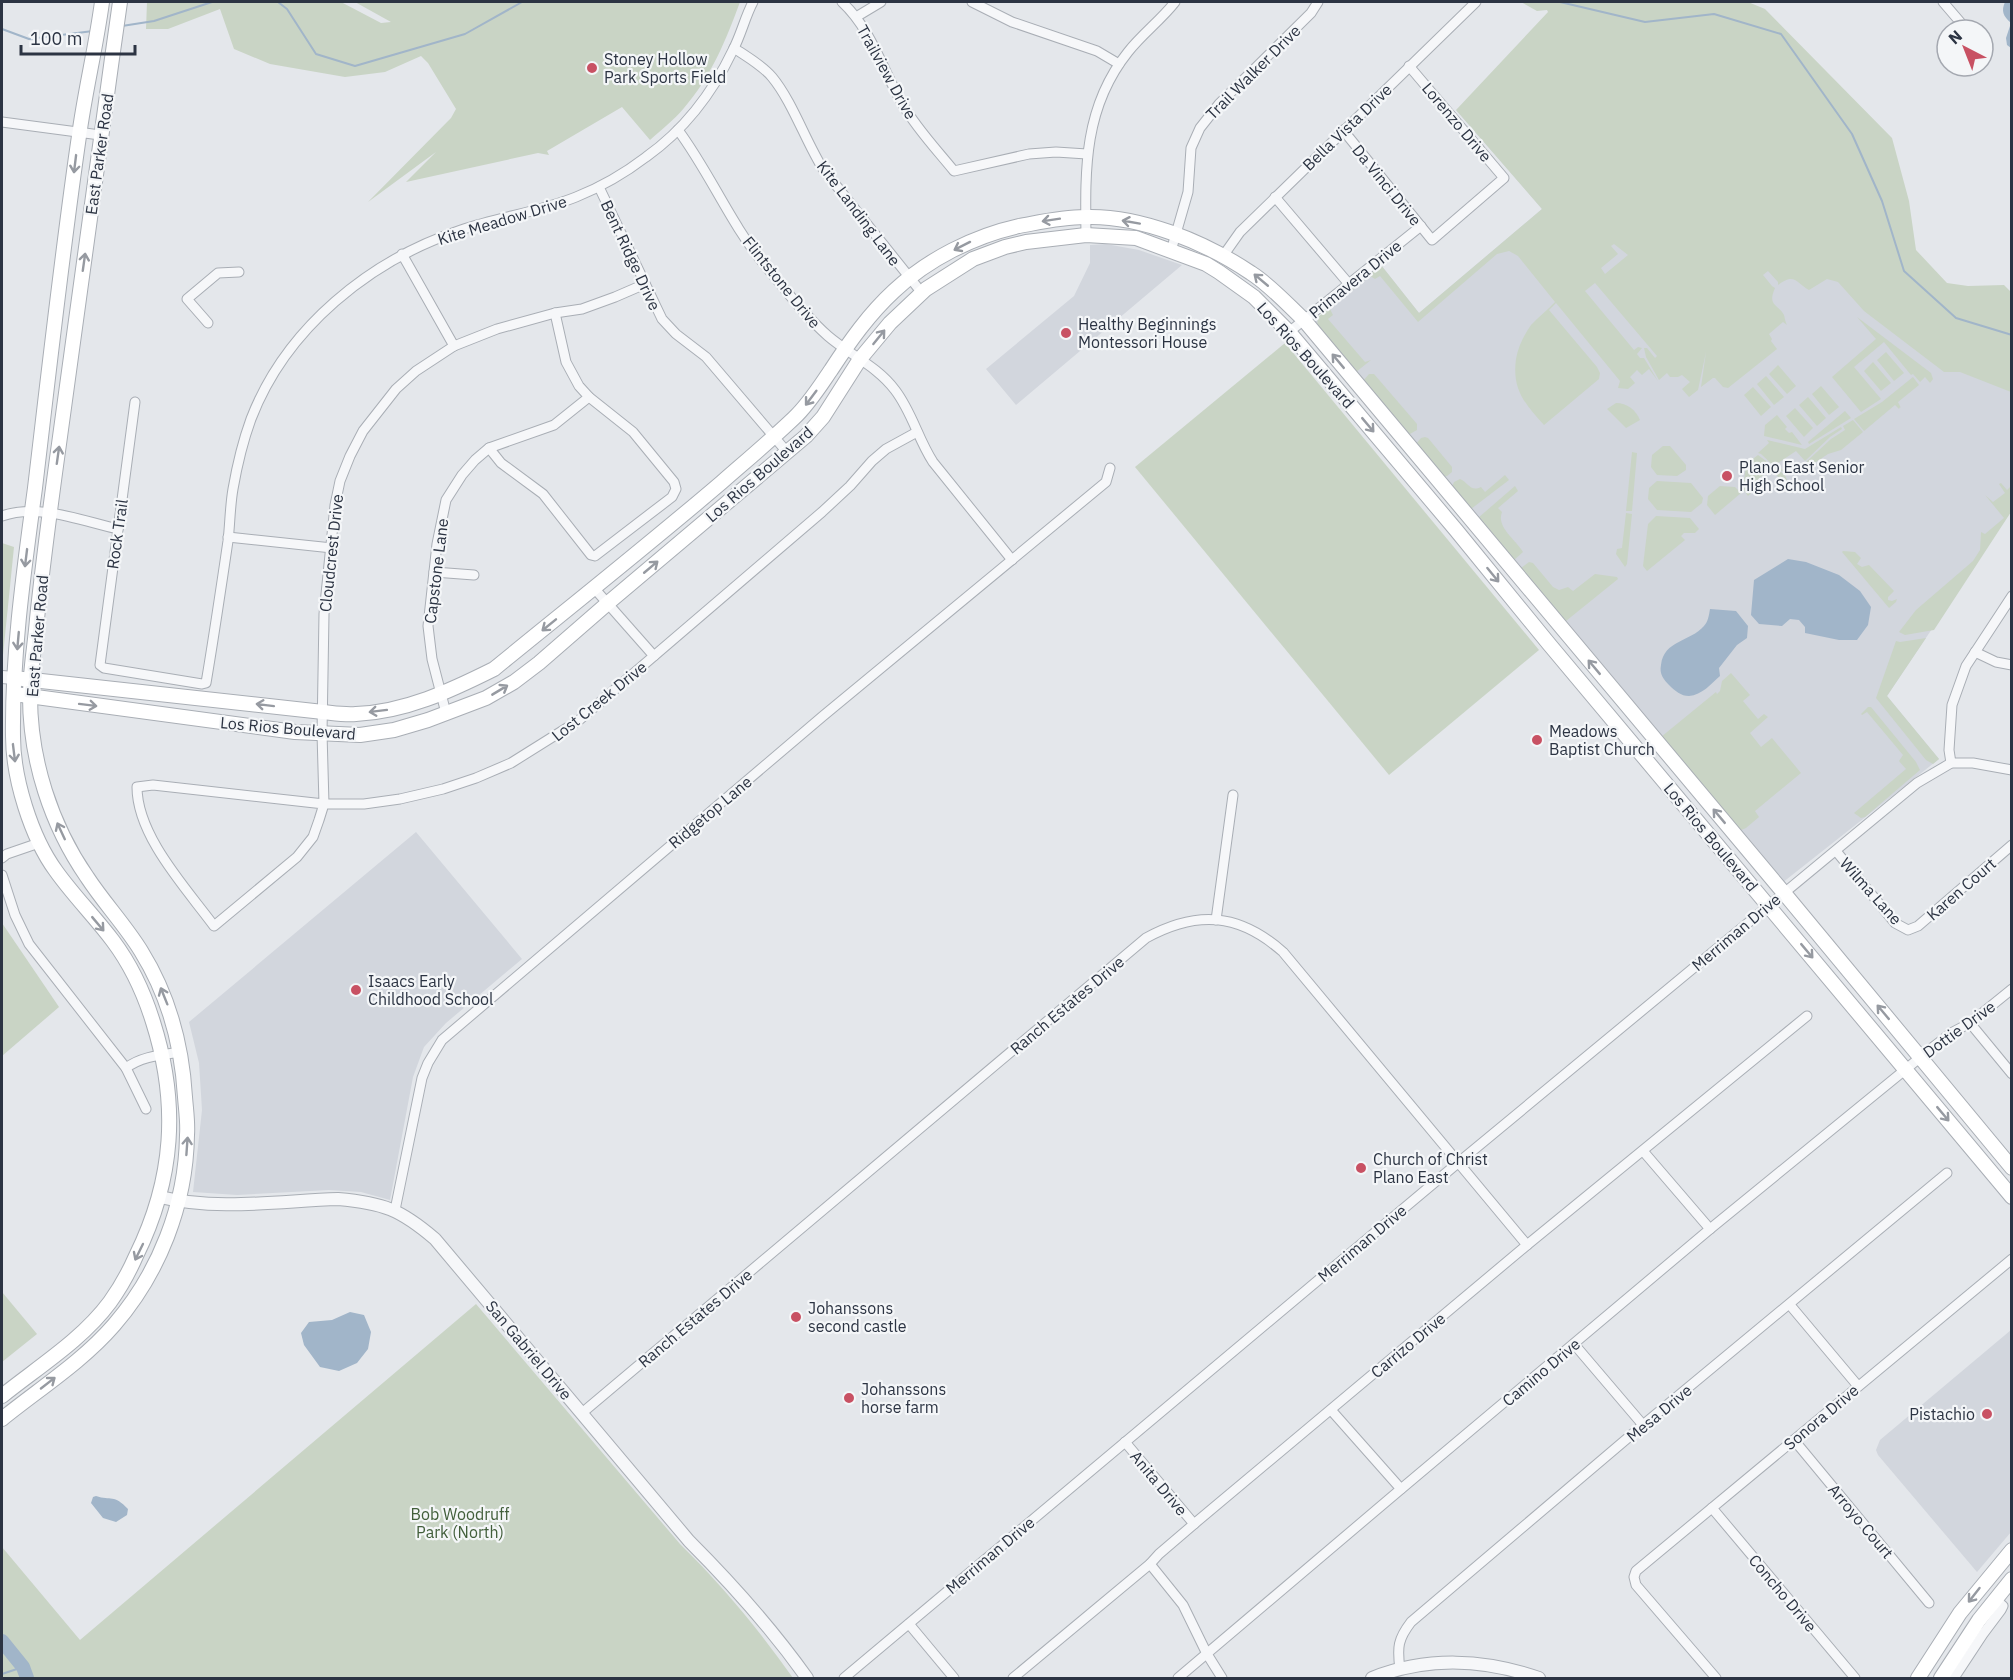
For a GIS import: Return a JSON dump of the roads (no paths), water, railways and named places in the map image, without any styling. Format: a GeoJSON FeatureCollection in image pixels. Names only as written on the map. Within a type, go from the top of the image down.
{"type":"FeatureCollection","features":[{"type":"Feature","properties":{"kind":"main road","name":"East Parker Road"},"geometry":{"type":"LineString","coordinates":[[2,1419],[102,1338],[138,1293],[164,1247],[179,1202],[187,1151],[188,1131],[181,1052],[167,1002],[153,971],[128,931],[100,896],[73,856],[52,812],[36,752],[30,698],[50,513],[120,2]]}},
{"type":"Feature","properties":{"kind":"main road","name":"East Parker Road"},"geometry":{"type":"LineString","coordinates":[[2,1396],[65,1346],[109,1303],[122,1284],[145,1239],[160,1197],[167,1160],[170,1122],[162,1054],[147,1003],[135,977],[113,941],[53,868],[39,843],[24,803],[15,759],[8,694],[8,677],[32,512],[79,132],[101,4]]}},
{"type":"Feature","properties":{"kind":"main road","name":"Los Rios Boulevard"},"geometry":{"type":"LineString","coordinates":[[8,677],[355,714],[388,710],[458,687],[494,669],[774,437],[812,397],[876,309],[909,279],[946,254],[1006,229],[1051,219],[1085,217],[1135,222],[1176,234],[1223,256],[1252,273],[1304,320],[2012,1168]]}},
{"type":"Feature","properties":{"kind":"main road","name":"Los Rios Boulevard"},"geometry":{"type":"LineString","coordinates":[[8,694],[292,732],[360,735],[394,730],[486,698],[514,682],[563,644],[608,603],[806,436],[824,417],[860,359],[890,322],[946,275],[973,259],[1026,242],[1086,235],[1136,238],[1206,264],[1254,297],[1289,332],[2012,1197]]}},
{"type":"Feature","properties":{"kind":"main road"},"geometry":{"type":"LineString","coordinates":[[54,334],[74,338]]}},
{"type":"Feature","properties":{"kind":"main road"},"geometry":{"type":"LineString","coordinates":[[1645,758],[1659,745]]}},
{"type":"Feature","properties":{"kind":"main road"},"geometry":{"type":"LineString","coordinates":[[1694,816],[1724,842],[1731,844],[1739,840]]}},
{"type":"Feature","properties":{"kind":"main road"},"geometry":{"type":"LineString","coordinates":[[122,1284],[138,1293]]}},
{"type":"Feature","properties":{"kind":"main road"},"geometry":{"type":"LineString","coordinates":[[65,1346],[77,1360]]}},
{"type":"Feature","properties":{"kind":"main road"},"geometry":{"type":"LineString","coordinates":[[1918,1678],[1960,1613],[2012,1550]]}},
{"type":"Feature","properties":{"kind":"main road"},"geometry":{"type":"LineString","coordinates":[[1941,1678],[1995,1599],[2012,1579]]}},
{"type":"Feature","properties":{"kind":"street","name":"Kite Meadow Drive"},"geometry":{"type":"LineString","coordinates":[[206,683],[228,537],[232,490],[241,454],[252,418],[277,371],[302,336],[350,288],[402,254],[461,230],[546,207],[599,187],[648,156],[678,130],[708,93],[734,48],[753,2]]}},
{"type":"Feature","properties":{"kind":"street","name":"Trailview Drive"},"geometry":{"type":"LineString","coordinates":[[842,2],[856,17],[882,61],[904,107],[954,171],[1029,154],[1056,152],[1087,154]]}},
{"type":"Feature","properties":{"kind":"street"},"geometry":{"type":"LineString","coordinates":[[856,17],[881,2]]}},
{"type":"Feature","properties":{"kind":"street"},"geometry":{"type":"LineString","coordinates":[[972,2],[1012,22],[1097,51],[1119,64]]}},
{"type":"Feature","properties":{"kind":"street"},"geometry":{"type":"LineString","coordinates":[[1086,235],[1087,154],[1093,119],[1103,92],[1119,64],[1139,38],[1175,2]]}},
{"type":"Feature","properties":{"kind":"street","name":"Trail Walker Drive"},"geometry":{"type":"LineString","coordinates":[[1171,251],[1188,192],[1191,148],[1200,128],[1219,104],[1311,13],[1317,2]]}},
{"type":"Feature","properties":{"kind":"street","name":"Bella Vista Drive"},"geometry":{"type":"LineString","coordinates":[[1223,256],[1240,232],[1342,130],[1476,2]]}},
{"type":"Feature","properties":{"kind":"street"},"geometry":{"type":"LineString","coordinates":[[1942,2],[1956,18]]}},
{"type":"Feature","properties":{"kind":"street","name":"Kite Landing Lane"},"geometry":{"type":"LineString","coordinates":[[734,48],[762,67],[780,88],[823,169],[922,293]]}},
{"type":"Feature","properties":{"kind":"street","name":"Lorenzo Drive"},"geometry":{"type":"LineString","coordinates":[[1409,66],[1504,178],[1432,240]]}},
{"type":"Feature","properties":{"kind":"street"},"geometry":{"type":"LineString","coordinates":[[2,122],[100,135]]}},
{"type":"Feature","properties":{"kind":"street","name":"Flintstone Drive"},"geometry":{"type":"LineString","coordinates":[[678,130],[695,152],[728,213],[762,261],[814,323],[844,350],[879,373],[894,389],[908,409],[933,462],[1012,560]]}},
{"type":"Feature","properties":{"kind":"street","name":"Da Vinci Drive"},"geometry":{"type":"LineString","coordinates":[[1342,130],[1432,240]]}},
{"type":"Feature","properties":{"kind":"street","name":"Bent Ridge Drive"},"geometry":{"type":"LineString","coordinates":[[599,187],[662,319],[676,334],[706,357],[787,452]]}},
{"type":"Feature","properties":{"kind":"street"},"geometry":{"type":"LineString","coordinates":[[1275,197],[1349,284]]}},
{"type":"Feature","properties":{"kind":"street","name":"Primavera Drive"},"geometry":{"type":"LineString","coordinates":[[1289,332],[1421,226]]}},
{"type":"Feature","properties":{"kind":"street"},"geometry":{"type":"LineString","coordinates":[[402,254],[454,345]]}},
{"type":"Feature","properties":{"kind":"street"},"geometry":{"type":"LineString","coordinates":[[208,323],[187,299],[218,273],[239,272]]}},
{"type":"Feature","properties":{"kind":"street","name":"Cloudcrest Drive"},"geometry":{"type":"LineString","coordinates":[[214,926],[297,857],[313,837],[324,804],[322,733],[324,614],[335,505],[340,481],[363,431],[396,389],[454,345],[497,329],[555,313],[582,309],[645,284]]}},
{"type":"Feature","properties":{"kind":"street"},"geometry":{"type":"LineString","coordinates":[[489,448],[501,463],[543,494],[591,555],[595,556],[672,497],[676,489],[674,482],[633,432],[589,397],[579,386],[566,362],[555,313]]}},
{"type":"Feature","properties":{"kind":"street","name":"Capstone Lane"},"geometry":{"type":"LineString","coordinates":[[447,713],[440,693],[428,631],[437,544],[446,500],[474,460],[489,448],[554,425],[589,397]]}},
{"type":"Feature","properties":{"kind":"street","name":"Rock Trail"},"geometry":{"type":"LineString","coordinates":[[135,402],[100,665],[104,668],[206,683]]}},
{"type":"Feature","properties":{"kind":"street","name":"Lost Creek Drive"},"geometry":{"type":"LineString","coordinates":[[214,926],[147,833],[136,802],[136,787],[153,785],[324,804],[364,804],[400,799],[443,789],[511,763],[578,721],[822,512],[886,449],[917,432]]}},
{"type":"Feature","properties":{"kind":"street","name":"Ridgetop Lane"},"geometry":{"type":"LineString","coordinates":[[395,1210],[422,1078],[442,1040],[823,716],[1106,482],[1110,468]]}},
{"type":"Feature","properties":{"kind":"street"},"geometry":{"type":"LineString","coordinates":[[2,516],[32,512],[50,513],[118,530]]}},
{"type":"Feature","properties":{"kind":"street"},"geometry":{"type":"LineString","coordinates":[[228,537],[332,548]]}},
{"type":"Feature","properties":{"kind":"street"},"geometry":{"type":"LineString","coordinates":[[434,572],[474,574]]}},
{"type":"Feature","properties":{"kind":"street"},"geometry":{"type":"LineString","coordinates":[[594,588],[654,656]]}},
{"type":"Feature","properties":{"kind":"street"},"geometry":{"type":"LineString","coordinates":[[2012,596],[1966,666],[1952,705],[1949,750],[1951,763],[2012,770]]}},
{"type":"Feature","properties":{"kind":"street"},"geometry":{"type":"LineString","coordinates":[[1975,652],[1996,662],[2012,666]]}},
{"type":"Feature","properties":{"kind":"street","name":"Merriman Drive"},"geometry":{"type":"LineString","coordinates":[[844,1678],[1459,1161],[1917,783],[1951,763]]}},
{"type":"Feature","properties":{"kind":"street"},"geometry":{"type":"LineString","coordinates":[[1216,920],[1233,795]]}},
{"type":"Feature","properties":{"kind":"street"},"geometry":{"type":"LineString","coordinates":[[2,858],[7,854],[39,843]]}},
{"type":"Feature","properties":{"kind":"street","name":"Karen Court"},"geometry":{"type":"LineString","coordinates":[[1908,930],[1918,926],[2012,845]]}},
{"type":"Feature","properties":{"kind":"street","name":"Wilma Lane"},"geometry":{"type":"LineString","coordinates":[[1836,851],[1895,923],[1908,930]]}},
{"type":"Feature","properties":{"kind":"street"},"geometry":{"type":"LineString","coordinates":[[2,874],[15,915],[29,944],[126,1068],[146,1109]]}},
{"type":"Feature","properties":{"kind":"street","name":"Ranch Estates Drive"},"geometry":{"type":"LineString","coordinates":[[582,1413],[1146,938],[1178,923],[1216,920],[1238,924],[1270,940],[1283,952],[1527,1245]]}},
{"type":"Feature","properties":{"kind":"street","name":"Dottie Drive"},"geometry":{"type":"LineString","coordinates":[[1906,1069],[1951,1034],[1970,1023],[2012,989]]}},
{"type":"Feature","properties":{"kind":"street","name":"Carrizo Drive"},"geometry":{"type":"LineString","coordinates":[[1013,1678],[1527,1245],[1807,1016]]}},
{"type":"Feature","properties":{"kind":"street"},"geometry":{"type":"LineString","coordinates":[[1970,1023],[2012,1074]]}},
{"type":"Feature","properties":{"kind":"street"},"geometry":{"type":"LineString","coordinates":[[126,1068],[134,1062],[162,1054],[181,1052]]}},
{"type":"Feature","properties":{"kind":"street","name":"Camino Drive"},"geometry":{"type":"LineString","coordinates":[[1178,1678],[1710,1229],[1906,1069]]}},
{"type":"Feature","properties":{"kind":"street"},"geometry":{"type":"LineString","coordinates":[[1643,1151],[1710,1229]]}},
{"type":"Feature","properties":{"kind":"street","name":"Mesa Drive"},"geometry":{"type":"LineString","coordinates":[[1400,1669],[1398,1643],[1411,1622],[1643,1425],[1947,1173]]}},
{"type":"Feature","properties":{"kind":"street","name":"San Gabriel Drive"},"geometry":{"type":"LineString","coordinates":[[160,1197],[207,1205],[358,1201],[395,1210],[419,1226],[435,1239],[689,1541],[741,1595],[807,1678]]}},
{"type":"Feature","properties":{"kind":"street","name":"Sonora Drive"},"geometry":{"type":"LineString","coordinates":[[1716,1678],[1636,1585],[1634,1577],[1636,1571],[2012,1259]]}},
{"type":"Feature","properties":{"kind":"street"},"geometry":{"type":"LineString","coordinates":[[1790,1305],[1858,1386]]}},
{"type":"Feature","properties":{"kind":"street"},"geometry":{"type":"LineString","coordinates":[[1574,1344],[1643,1425]]}},
{"type":"Feature","properties":{"kind":"street"},"geometry":{"type":"LineString","coordinates":[[1331,1410],[1401,1489]]}},
{"type":"Feature","properties":{"kind":"street","name":"Arroyo Court"},"geometry":{"type":"LineString","coordinates":[[1794,1440],[1929,1603]]}},
{"type":"Feature","properties":{"kind":"street","name":"Anita Drive"},"geometry":{"type":"LineString","coordinates":[[1125,1442],[1194,1524]]}},
{"type":"Feature","properties":{"kind":"street","name":"Concho Drive"},"geometry":{"type":"LineString","coordinates":[[1712,1508],[1855,1678]]}},
{"type":"Feature","properties":{"kind":"street"},"geometry":{"type":"LineString","coordinates":[[1150,1564],[1183,1605],[1207,1654],[1222,1678]]}},
{"type":"Feature","properties":{"kind":"street"},"geometry":{"type":"LineString","coordinates":[[1954,1678],[2001,1610],[2002,1606],[1995,1599]]}},
{"type":"Feature","properties":{"kind":"street"},"geometry":{"type":"LineString","coordinates":[[909,1624],[954,1678]]}},
{"type":"Feature","properties":{"kind":"street"},"geometry":{"type":"LineString","coordinates":[[1372,1678],[1400,1669],[1441,1663],[1476,1662],[1539,1678]]}},
{"type":"Feature","properties":{"kind":"water"},"geometry":{"type":"Polygon","coordinates":[[[2005,2],[2011,2],[2011,23],[2004,13],[2005,2]]]}},
{"type":"Feature","properties":{"kind":"water"},"geometry":{"type":"Polygon","coordinates":[[[2011,23],[2011,48],[2007,45],[2006,38],[2011,23]]]}},
{"type":"Feature","properties":{"kind":"water"},"geometry":{"type":"Polygon","coordinates":[[[1788,559],[1806,562],[1839,575],[1860,591],[1871,607],[1868,625],[1857,640],[1839,640],[1805,633],[1805,627],[1799,620],[1790,619],[1782,626],[1759,624],[1751,615],[1754,580],[1788,559]]]}},
{"type":"Feature","properties":{"kind":"water"},"geometry":{"type":"Polygon","coordinates":[[[1710,609],[1736,611],[1748,626],[1747,638],[1737,645],[1719,668],[1720,676],[1710,686],[1694,695],[1683,695],[1662,677],[1663,657],[1672,646],[1704,626],[1710,609]]]}},
{"type":"Feature","properties":{"kind":"water"},"geometry":{"type":"Polygon","coordinates":[[[350,1312],[364,1315],[371,1332],[368,1349],[357,1363],[339,1371],[320,1367],[304,1345],[301,1333],[309,1322],[332,1320],[350,1312]]]}},
{"type":"Feature","properties":{"kind":"water"},"geometry":{"type":"Polygon","coordinates":[[[93,1497],[119,1501],[128,1509],[127,1515],[116,1522],[103,1518],[91,1503],[93,1497]]]}},
{"type":"Feature","properties":{"kind":"waterway"},"geometry":{"type":"LineString","coordinates":[[122,26],[154,21],[212,2]]}},
{"type":"Feature","properties":{"kind":"waterway"},"geometry":{"type":"LineString","coordinates":[[278,2],[287,9],[316,54],[355,66],[465,34],[522,2]]}},
{"type":"Feature","properties":{"kind":"waterway"},"geometry":{"type":"LineString","coordinates":[[1560,2],[1645,22],[1714,14],[1781,34],[1852,134],[1882,201],[1904,271],[1956,318],[2012,335]]}},
{"type":"Feature","properties":{"kind":"waterway"},"geometry":{"type":"LineString","coordinates":[[2,29],[29,39],[93,31]]}},
{"type":"Feature","properties":{"kind":"waterway"},"geometry":{"type":"LineString","coordinates":[[2,1641],[23,1667],[27,1678]]}},
{"type":"Feature","properties":{"kind":"waterway"},"geometry":{"type":"LineString","coordinates":[[2,1674],[23,1667]]}},
{"type":"Feature","properties":{"kind":"place","name":"Stoney Hollow Park Sports Field"},"geometry":{"type":"Point","coordinates":[592,68]}},
{"type":"Feature","properties":{"kind":"place","name":"Healthy Beginnings Montessori House"},"geometry":{"type":"Point","coordinates":[1066,333]}},
{"type":"Feature","properties":{"kind":"place","name":"Plano East Senior High School"},"geometry":{"type":"Point","coordinates":[1727,476]}},
{"type":"Feature","properties":{"kind":"place","name":"Meadows Baptist Church"},"geometry":{"type":"Point","coordinates":[1537,740]}},
{"type":"Feature","properties":{"kind":"place","name":"Isaacs Early Childhood School"},"geometry":{"type":"Point","coordinates":[356,990]}},
{"type":"Feature","properties":{"kind":"place","name":"Church of Christ Plano East"},"geometry":{"type":"Point","coordinates":[1361,1168]}},
{"type":"Feature","properties":{"kind":"place","name":"Johanssons second castle"},"geometry":{"type":"Point","coordinates":[796,1317]}},
{"type":"Feature","properties":{"kind":"place","name":"Johanssons horse farm"},"geometry":{"type":"Point","coordinates":[849,1398]}},
{"type":"Feature","properties":{"kind":"place","name":"Pistachio"},"geometry":{"type":"Point","coordinates":[1987,1414]}},
{"type":"Feature","properties":{"kind":"park label","name":"Bob Woodruff Park (North)"},"geometry":{"type":"Point","coordinates":[460,1523]}}]}
